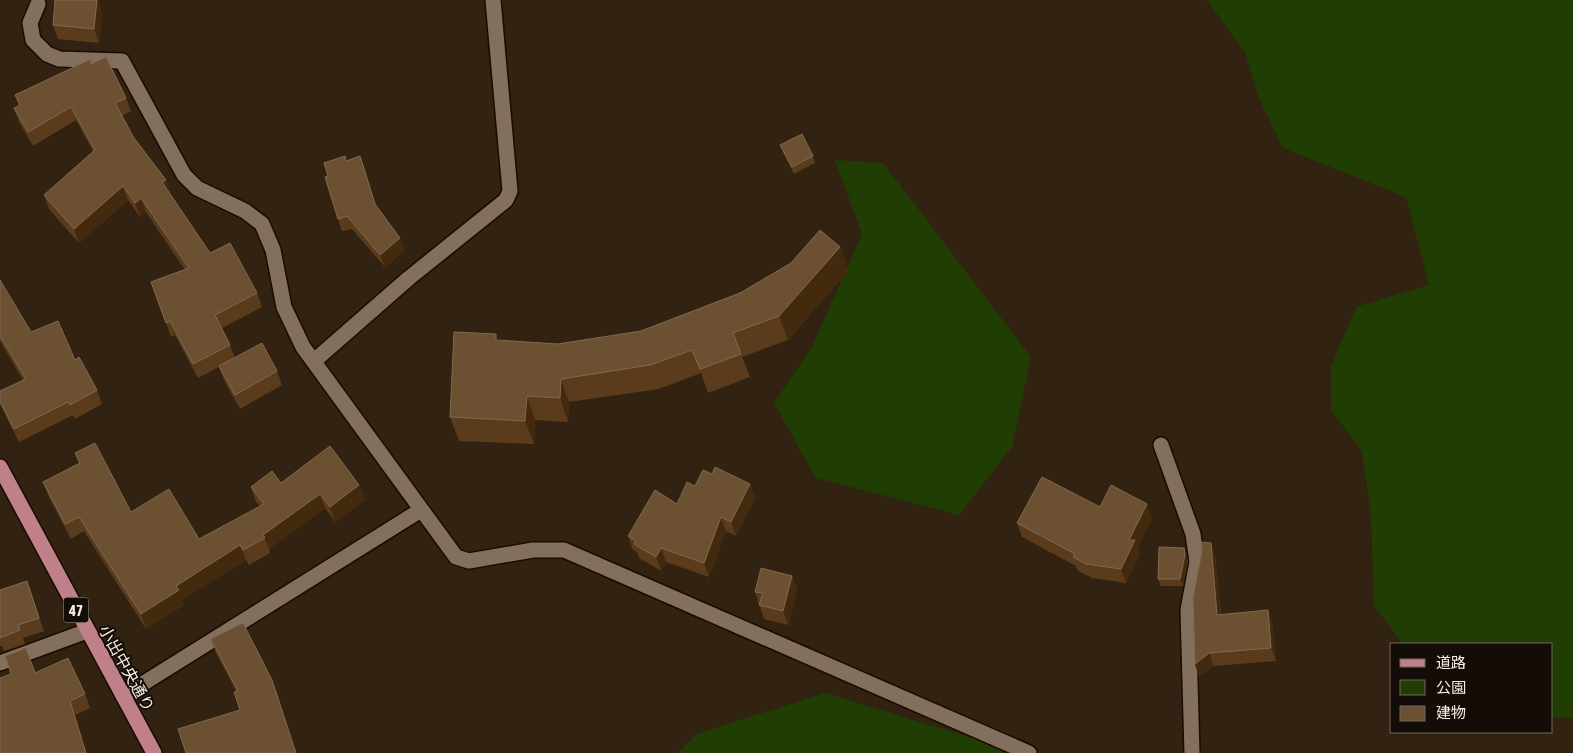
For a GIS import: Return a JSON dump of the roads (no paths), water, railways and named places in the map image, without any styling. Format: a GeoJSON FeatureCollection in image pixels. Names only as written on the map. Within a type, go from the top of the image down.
{"type":"FeatureCollection","features":[{"type":"Feature","properties":{"kind":"main road","name":"小出中央通り"},"geometry":{"type":"LineString","coordinates":[[0,467],[154,753]]}},
{"type":"Feature","properties":{"kind":"street"},"geometry":{"type":"LineString","coordinates":[[314,362],[409,278],[506,200],[510,191],[493,0]]}},
{"type":"Feature","properties":{"kind":"street"},"geometry":{"type":"LineString","coordinates":[[38,4],[30,23],[34,40],[47,54],[59,59],[122,61],[184,175],[196,188],[245,211],[262,224],[273,250],[284,307],[303,347],[456,557],[469,561],[533,550],[564,550],[756,633],[844,674],[1029,753]]}},
{"type":"Feature","properties":{"kind":"street"},"geometry":{"type":"LineString","coordinates":[[1161,445],[1193,534],[1197,562],[1188,610],[1192,753]]}},
{"type":"Feature","properties":{"kind":"street"},"geometry":{"type":"LineString","coordinates":[[123,696],[421,510]]}},
{"type":"Feature","properties":{"kind":"street"},"geometry":{"type":"LineString","coordinates":[[0,663],[87,630]]}}]}
